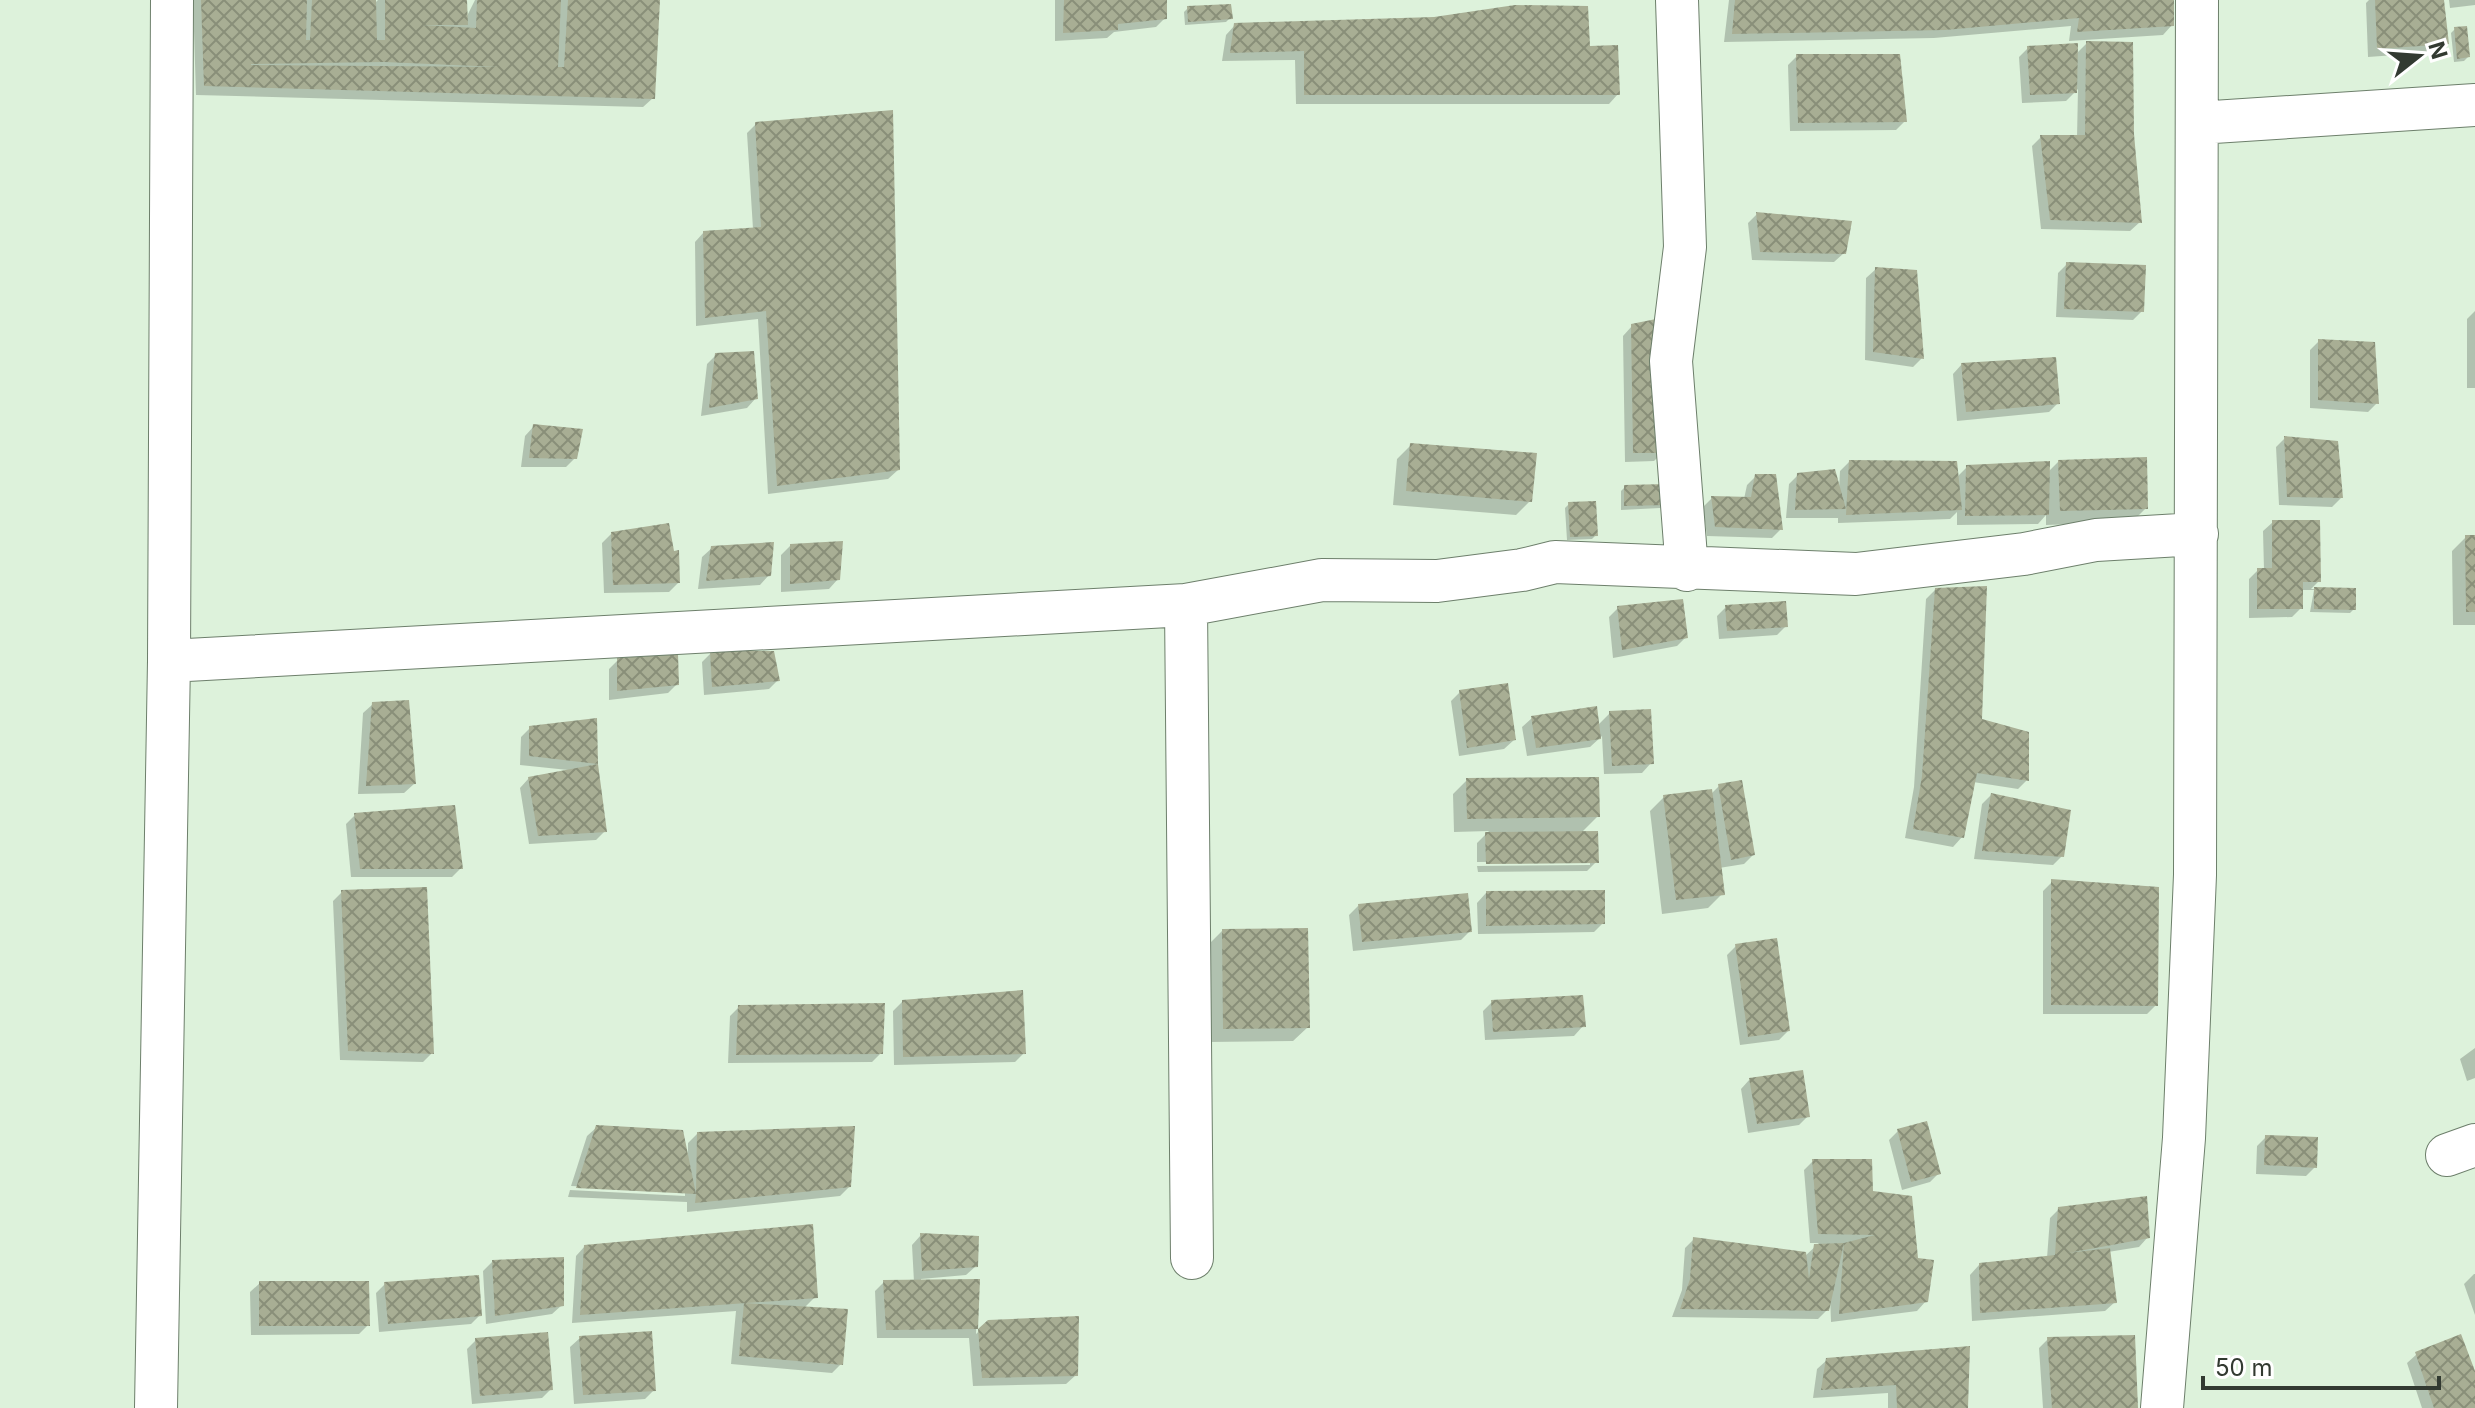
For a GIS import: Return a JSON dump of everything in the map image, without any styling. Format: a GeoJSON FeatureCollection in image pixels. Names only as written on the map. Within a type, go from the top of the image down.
{"type":"FeatureCollection","features":[{"type":"Feature","properties":{"kind":"street"},"geometry":{"type":"LineString","coordinates":[[156,1408],[169,661],[172,0]]}},
{"type":"Feature","properties":{"kind":"street"},"geometry":{"type":"LineString","coordinates":[[1677,0],[1677,100],[1685,247],[1671,361],[1687,570]]}},
{"type":"Feature","properties":{"kind":"street"},"geometry":{"type":"LineString","coordinates":[[2162,1408],[2184,1138],[2194,906],[2197,0]]}},
{"type":"Feature","properties":{"kind":"street"},"geometry":{"type":"LineString","coordinates":[[2198,123],[2475,105]]}},
{"type":"Feature","properties":{"kind":"street"},"geometry":{"type":"LineString","coordinates":[[169,661],[1186,605],[1322,580],[1437,581],[1522,570],[1555,562],[1687,570],[1856,574],[2024,554],[2096,540],[2197,534]]}},
{"type":"Feature","properties":{"kind":"street"},"geometry":{"type":"LineString","coordinates":[[1186,605],[1192,1258]]}},
{"type":"Feature","properties":{"kind":"building"},"geometry":{"type":"Polygon","coordinates":[[[201,0],[307,0],[306,40],[310,40],[312,0],[376,0],[377,40],[385,40],[385,0],[467,0],[468,25],[422,25],[476,28],[477,0],[561,0],[558,67],[564,67],[568,0],[660,0],[655,99],[204,86],[201,0]],[[384,62],[251,64],[251,65],[499,67],[384,62]]]}},
{"type":"Feature","properties":{"kind":"building"},"geometry":{"type":"Polygon","coordinates":[[[1064,0],[1167,0],[1167,19],[1118,24],[1118,30],[1063,33],[1064,0]]]}},
{"type":"Feature","properties":{"kind":"building"},"geometry":{"type":"Polygon","coordinates":[[[1735,0],[2174,0],[2174,26],[2077,32],[2079,18],[1945,30],[1732,34],[1735,0]]]}},
{"type":"Feature","properties":{"kind":"building"},"geometry":{"type":"Polygon","coordinates":[[[2375,0],[2444,0],[2449,44],[2377,49],[2375,0]]]}},
{"type":"Feature","properties":{"kind":"building"},"geometry":{"type":"Polygon","coordinates":[[[1231,4],[1233,19],[1188,22],[1187,6],[1231,4]]]}},
{"type":"Feature","properties":{"kind":"building"},"geometry":{"type":"Polygon","coordinates":[[[1515,5],[1588,6],[1590,46],[1618,45],[1620,95],[1304,95],[1304,51],[1230,53],[1234,23],[1434,17],[1515,5]]]}},
{"type":"Feature","properties":{"kind":"building"},"geometry":{"type":"Polygon","coordinates":[[[2467,26],[2470,57],[2457,59],[2454,27],[2467,26]]]}},
{"type":"Feature","properties":{"kind":"building"},"geometry":{"type":"Polygon","coordinates":[[[2086,41],[2133,42],[2134,134],[2142,223],[2050,220],[2040,135],[2085,135],[2086,41]]]}},
{"type":"Feature","properties":{"kind":"building"},"geometry":{"type":"Polygon","coordinates":[[[2078,43],[2077,93],[2030,95],[2027,46],[2078,43]]]}},
{"type":"Feature","properties":{"kind":"building"},"geometry":{"type":"Polygon","coordinates":[[[1796,54],[1900,54],[1907,122],[1798,123],[1796,54]]]}},
{"type":"Feature","properties":{"kind":"building"},"geometry":{"type":"Polygon","coordinates":[[[893,110],[900,470],[777,486],[766,311],[705,318],[703,231],[761,227],[755,122],[893,110]]]}},
{"type":"Feature","properties":{"kind":"building"},"geometry":{"type":"Polygon","coordinates":[[[1756,212],[1852,221],[1846,254],[1760,252],[1756,212]]]}},
{"type":"Feature","properties":{"kind":"building"},"geometry":{"type":"Polygon","coordinates":[[[2066,262],[2146,265],[2144,312],[2064,309],[2066,262]]]}},
{"type":"Feature","properties":{"kind":"building"},"geometry":{"type":"Polygon","coordinates":[[[1875,267],[1917,270],[1924,359],[1873,352],[1875,267]]]}},
{"type":"Feature","properties":{"kind":"building"},"geometry":{"type":"Polygon","coordinates":[[[1661,318],[1665,453],[1633,453],[1631,324],[1661,318]]]}},
{"type":"Feature","properties":{"kind":"building"},"geometry":{"type":"Polygon","coordinates":[[[2318,339],[2375,342],[2379,404],[2318,400],[2318,339]]]}},
{"type":"Feature","properties":{"kind":"building"},"geometry":{"type":"Polygon","coordinates":[[[754,351],[758,399],[709,408],[715,353],[754,351]]]}},
{"type":"Feature","properties":{"kind":"building"},"geometry":{"type":"Polygon","coordinates":[[[2056,357],[2060,404],[1966,412],[1961,363],[2056,357]]]}},
{"type":"Feature","properties":{"kind":"building"},"geometry":{"type":"Polygon","coordinates":[[[533,424],[583,429],[577,459],[529,458],[533,424]]]}},
{"type":"Feature","properties":{"kind":"building"},"geometry":{"type":"Polygon","coordinates":[[[2284,436],[2338,441],[2343,498],[2287,497],[2284,436]]]}},
{"type":"Feature","properties":{"kind":"building"},"geometry":{"type":"Polygon","coordinates":[[[1410,443],[1537,453],[1532,502],[1406,491],[1410,443]]]}},
{"type":"Feature","properties":{"kind":"building"},"geometry":{"type":"Polygon","coordinates":[[[2147,457],[2148,509],[2060,511],[2058,460],[2147,457]]]}},
{"type":"Feature","properties":{"kind":"building"},"geometry":{"type":"Polygon","coordinates":[[[1849,460],[1957,461],[1962,510],[1846,515],[1849,460]]]}},
{"type":"Feature","properties":{"kind":"building"},"geometry":{"type":"Polygon","coordinates":[[[2050,461],[2049,515],[1965,516],[1966,465],[2050,461]]]}},
{"type":"Feature","properties":{"kind":"building"},"geometry":{"type":"Polygon","coordinates":[[[1835,469],[1846,509],[1795,510],[1797,473],[1835,469]]]}},
{"type":"Feature","properties":{"kind":"building"},"geometry":{"type":"Polygon","coordinates":[[[1755,474],[1776,474],[1783,530],[1715,527],[1711,496],[1751,497],[1755,474]]]}},
{"type":"Feature","properties":{"kind":"building"},"geometry":{"type":"Polygon","coordinates":[[[1666,484],[1666,505],[1624,506],[1624,485],[1666,484]]]}},
{"type":"Feature","properties":{"kind":"building"},"geometry":{"type":"Polygon","coordinates":[[[1596,501],[1598,536],[1570,537],[1568,502],[1596,501]]]}},
{"type":"Feature","properties":{"kind":"building"},"geometry":{"type":"Polygon","coordinates":[[[2272,520],[2320,520],[2321,582],[2303,582],[2303,609],[2257,609],[2257,568],[2272,568],[2272,520]]]}},
{"type":"Feature","properties":{"kind":"building"},"geometry":{"type":"Polygon","coordinates":[[[669,523],[674,551],[679,550],[680,583],[613,585],[611,532],[669,523]]]}},
{"type":"Feature","properties":{"kind":"building"},"geometry":{"type":"Polygon","coordinates":[[[2465,535],[2475,535],[2475,612],[2466,612],[2465,535]]]}},
{"type":"Feature","properties":{"kind":"building"},"geometry":{"type":"Polygon","coordinates":[[[843,541],[840,580],[790,584],[790,544],[843,541]]]}},
{"type":"Feature","properties":{"kind":"building"},"geometry":{"type":"Polygon","coordinates":[[[774,542],[771,576],[706,581],[711,546],[774,542]]]}},
{"type":"Feature","properties":{"kind":"building"},"geometry":{"type":"Polygon","coordinates":[[[1987,586],[1982,719],[2029,732],[2029,781],[1977,773],[1964,838],[1913,829],[1922,776],[1935,588],[1987,586]]]}},
{"type":"Feature","properties":{"kind":"building"},"geometry":{"type":"Polygon","coordinates":[[[2314,587],[2356,588],[2356,610],[2314,609],[2314,587]]]}},
{"type":"Feature","properties":{"kind":"building"},"geometry":{"type":"Polygon","coordinates":[[[1683,599],[1688,638],[1622,650],[1617,606],[1683,599]]]}},
{"type":"Feature","properties":{"kind":"building"},"geometry":{"type":"Polygon","coordinates":[[[1786,601],[1788,627],[1727,631],[1725,605],[1786,601]]]}},
{"type":"Feature","properties":{"kind":"building"},"geometry":{"type":"Polygon","coordinates":[[[710,651],[774,651],[780,681],[712,687],[710,651]]]}},
{"type":"Feature","properties":{"kind":"building"},"geometry":{"type":"Polygon","coordinates":[[[678,654],[679,685],[617,691],[617,658],[678,654]]]}},
{"type":"Feature","properties":{"kind":"building"},"geometry":{"type":"Polygon","coordinates":[[[1508,683],[1516,740],[1467,748],[1459,690],[1508,683]]]}},
{"type":"Feature","properties":{"kind":"building"},"geometry":{"type":"Polygon","coordinates":[[[409,700],[416,784],[366,786],[372,702],[409,700]]]}},
{"type":"Feature","properties":{"kind":"building"},"geometry":{"type":"Polygon","coordinates":[[[1597,706],[1601,739],[1536,748],[1531,716],[1597,706]]]}},
{"type":"Feature","properties":{"kind":"building"},"geometry":{"type":"Polygon","coordinates":[[[1651,709],[1654,764],[1612,766],[1609,711],[1651,709]]]}},
{"type":"Feature","properties":{"kind":"building"},"geometry":{"type":"Polygon","coordinates":[[[597,718],[598,764],[529,756],[529,726],[597,718]]]}},
{"type":"Feature","properties":{"kind":"building"},"geometry":{"type":"Polygon","coordinates":[[[598,764],[607,832],[538,836],[528,777],[598,764]]]}},
{"type":"Feature","properties":{"kind":"building"},"geometry":{"type":"Polygon","coordinates":[[[1599,777],[1600,817],[1467,819],[1466,778],[1599,777]]]}},
{"type":"Feature","properties":{"kind":"building"},"geometry":{"type":"Polygon","coordinates":[[[1742,780],[1755,855],[1731,860],[1718,784],[1742,780]]]}},
{"type":"Feature","properties":{"kind":"building"},"geometry":{"type":"Polygon","coordinates":[[[1712,789],[1725,895],[1676,900],[1663,795],[1712,789]]]}},
{"type":"Feature","properties":{"kind":"building"},"geometry":{"type":"Polygon","coordinates":[[[1991,793],[2071,810],[2064,857],[1982,851],[1991,793]]]}},
{"type":"Feature","properties":{"kind":"building"},"geometry":{"type":"Polygon","coordinates":[[[455,805],[463,869],[360,869],[354,813],[455,805]]]}},
{"type":"Feature","properties":{"kind":"building"},"geometry":{"type":"Polygon","coordinates":[[[1598,831],[1599,863],[1486,864],[1485,832],[1598,831]]]}},
{"type":"Feature","properties":{"kind":"building"},"geometry":{"type":"Polygon","coordinates":[[[2051,879],[2159,887],[2158,1006],[2051,1005],[2051,879]]]}},
{"type":"Feature","properties":{"kind":"building"},"geometry":{"type":"Polygon","coordinates":[[[427,887],[434,1054],[348,1051],[341,890],[427,887]]]}},
{"type":"Feature","properties":{"kind":"building"},"geometry":{"type":"Polygon","coordinates":[[[1605,890],[1605,924],[1486,926],[1486,891],[1605,890]]]}},
{"type":"Feature","properties":{"kind":"building"},"geometry":{"type":"Polygon","coordinates":[[[1468,893],[1472,932],[1362,942],[1358,904],[1468,893]]]}},
{"type":"Feature","properties":{"kind":"building"},"geometry":{"type":"Polygon","coordinates":[[[1308,928],[1310,1028],[1223,1029],[1222,929],[1308,928]]]}},
{"type":"Feature","properties":{"kind":"building"},"geometry":{"type":"Polygon","coordinates":[[[1777,938],[1790,1031],[1748,1037],[1735,944],[1777,938]]]}},
{"type":"Feature","properties":{"kind":"building"},"geometry":{"type":"Polygon","coordinates":[[[1023,990],[1026,1054],[903,1057],[902,1000],[1023,990]]]}},
{"type":"Feature","properties":{"kind":"building"},"geometry":{"type":"Polygon","coordinates":[[[1583,995],[1586,1027],[1493,1032],[1491,1000],[1583,995]]]}},
{"type":"Feature","properties":{"kind":"building"},"geometry":{"type":"Polygon","coordinates":[[[885,1003],[883,1054],[736,1055],[738,1005],[885,1003]]]}},
{"type":"Feature","properties":{"kind":"building"},"geometry":{"type":"Polygon","coordinates":[[[1803,1070],[1810,1117],[1757,1124],[1749,1078],[1803,1070]]]}},
{"type":"Feature","properties":{"kind":"building"},"geometry":{"type":"Polygon","coordinates":[[[1927,1121],[1941,1174],[1911,1182],[1897,1129],[1927,1121]]]}},
{"type":"Feature","properties":{"kind":"building"},"geometry":{"type":"Polygon","coordinates":[[[596,1125],[683,1130],[696,1194],[576,1188],[596,1125]]]}},
{"type":"Feature","properties":{"kind":"building"},"geometry":{"type":"Polygon","coordinates":[[[855,1126],[851,1187],[695,1203],[697,1132],[855,1126]]]}},
{"type":"Feature","properties":{"kind":"building"},"geometry":{"type":"Polygon","coordinates":[[[2265,1135],[2318,1137],[2317,1168],[2264,1165],[2265,1135]]]}},
{"type":"Feature","properties":{"kind":"building"},"geometry":{"type":"Polygon","coordinates":[[[1812,1159],[1872,1159],[1873,1191],[1912,1196],[1918,1258],[1934,1260],[1928,1302],[1839,1314],[1844,1243],[1875,1235],[1818,1234],[1812,1159]]]}},
{"type":"Feature","properties":{"kind":"building"},"geometry":{"type":"Polygon","coordinates":[[[2147,1196],[2150,1238],[2068,1253],[2110,1248],[2117,1303],[1980,1313],[1979,1263],[2055,1255],[2058,1207],[2147,1196]]]}},
{"type":"Feature","properties":{"kind":"building"},"geometry":{"type":"Polygon","coordinates":[[[813,1224],[818,1298],[580,1315],[584,1245],[813,1224]]]}},
{"type":"Feature","properties":{"kind":"building"},"geometry":{"type":"Polygon","coordinates":[[[920,1233],[979,1236],[978,1267],[922,1271],[920,1233]]]}},
{"type":"Feature","properties":{"kind":"building"},"geometry":{"type":"Polygon","coordinates":[[[1693,1237],[1806,1252],[1809,1279],[1814,1244],[1844,1243],[1829,1311],[1680,1309],[1690,1279],[1693,1237]]]}},
{"type":"Feature","properties":{"kind":"building"},"geometry":{"type":"Polygon","coordinates":[[[564,1257],[564,1306],[495,1316],[492,1260],[564,1257]]]}},
{"type":"Feature","properties":{"kind":"building"},"geometry":{"type":"Polygon","coordinates":[[[479,1275],[482,1316],[388,1324],[384,1282],[479,1275]]]}},
{"type":"Feature","properties":{"kind":"building"},"geometry":{"type":"Polygon","coordinates":[[[980,1279],[978,1329],[886,1330],[883,1280],[980,1279]]]}},
{"type":"Feature","properties":{"kind":"building"},"geometry":{"type":"Polygon","coordinates":[[[259,1281],[369,1281],[370,1326],[259,1326],[259,1281]]]}},
{"type":"Feature","properties":{"kind":"building"},"geometry":{"type":"Polygon","coordinates":[[[744,1303],[848,1309],[843,1365],[739,1356],[744,1303]]]}},
{"type":"Feature","properties":{"kind":"building"},"geometry":{"type":"Polygon","coordinates":[[[1079,1316],[1078,1376],[982,1378],[978,1329],[988,1320],[1079,1316]]]}},
{"type":"Feature","properties":{"kind":"building"},"geometry":{"type":"Polygon","coordinates":[[[652,1331],[656,1391],[583,1395],[579,1336],[652,1331]]]}},
{"type":"Feature","properties":{"kind":"building"},"geometry":{"type":"Polygon","coordinates":[[[548,1332],[553,1390],[480,1396],[475,1338],[548,1332]]]}},
{"type":"Feature","properties":{"kind":"building"},"geometry":{"type":"Polygon","coordinates":[[[2461,1334],[2475,1371],[2475,1408],[2434,1408],[2415,1352],[2461,1334]]]}},
{"type":"Feature","properties":{"kind":"building"},"geometry":{"type":"Polygon","coordinates":[[[2135,1335],[2138,1408],[2052,1408],[2047,1337],[2135,1335]]]}},
{"type":"Feature","properties":{"kind":"building"},"geometry":{"type":"Polygon","coordinates":[[[1970,1346],[1968,1408],[1897,1408],[1896,1385],[1821,1390],[1826,1358],[1970,1346]]]}}]}
